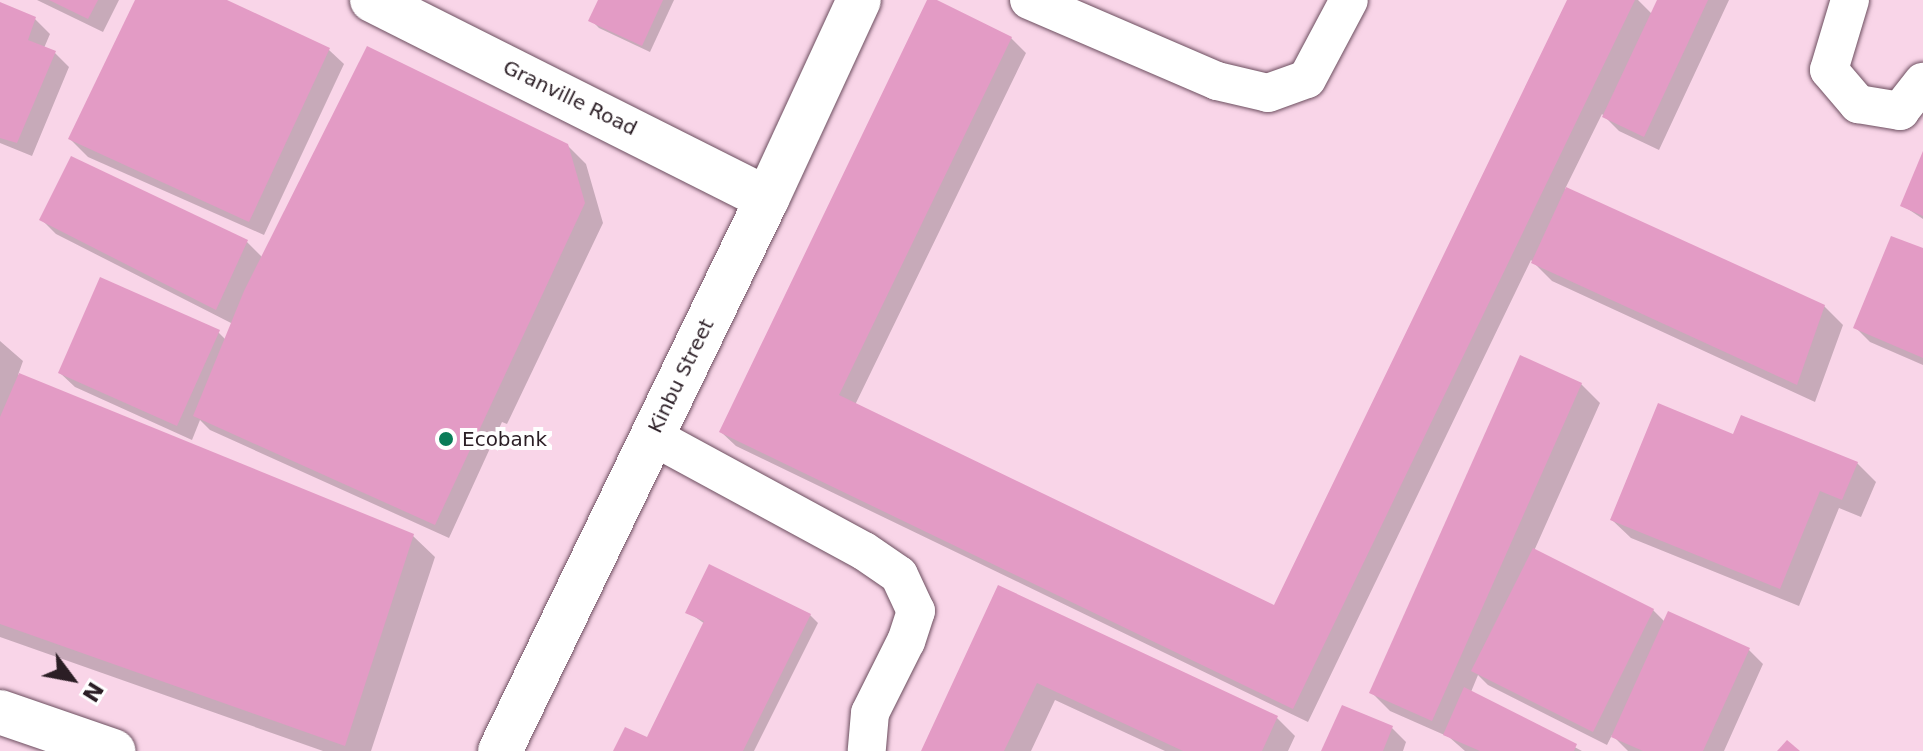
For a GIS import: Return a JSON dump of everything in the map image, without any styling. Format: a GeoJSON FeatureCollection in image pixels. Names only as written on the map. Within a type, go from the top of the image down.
{"type":"FeatureCollection","features":[{"type":"Feature","properties":{"kind":"street","name":"Granville Road"},"geometry":{"type":"LineString","coordinates":[[372,0],[767,199]]}},
{"type":"Feature","properties":{"kind":"street","name":"Kinbu Street"},"geometry":{"type":"LineString","coordinates":[[500,751],[767,199],[859,0]]}},
{"type":"Feature","properties":{"kind":"street"},"geometry":{"type":"LineString","coordinates":[[0,712],[113,751]]}},
{"type":"Feature","properties":{"kind":"lane"},"geometry":{"type":"LineString","coordinates":[[1029,0],[1217,81],[1268,93],[1307,79],[1349,0]]}},
{"type":"Feature","properties":{"kind":"lane"},"geometry":{"type":"LineString","coordinates":[[1850,0],[1829,70],[1858,104],[1900,111],[1923,82]]}},
{"type":"Feature","properties":{"kind":"lane"},"geometry":{"type":"LineString","coordinates":[[652,436],[864,551],[899,575],[916,611],[906,641],[870,713],[867,751]]}},
{"type":"Feature","properties":{"kind":"building"},"geometry":{"type":"Polygon","coordinates":[[[49,0],[98,0],[88,19],[49,0]]]}},
{"type":"Feature","properties":{"kind":"building"},"geometry":{"type":"Polygon","coordinates":[[[135,0],[227,0],[330,48],[249,222],[68,139],[135,0]]]}},
{"type":"Feature","properties":{"kind":"building"},"geometry":{"type":"Polygon","coordinates":[[[598,0],[663,0],[642,46],[588,21],[598,0]]]}},
{"type":"Feature","properties":{"kind":"building"},"geometry":{"type":"Polygon","coordinates":[[[927,0],[937,0],[1012,37],[839,395],[1274,605],[1567,0],[1635,0],[1293,709],[719,432],[927,0]]]}},
{"type":"Feature","properties":{"kind":"building"},"geometry":{"type":"Polygon","coordinates":[[[1657,0],[1708,0],[1644,137],[1602,117],[1657,0]]]}},
{"type":"Feature","properties":{"kind":"building"},"geometry":{"type":"Polygon","coordinates":[[[0,2],[36,17],[28,40],[56,51],[17,143],[0,138],[0,2]]]}},
{"type":"Feature","properties":{"kind":"building"},"geometry":{"type":"Polygon","coordinates":[[[367,46],[568,144],[585,203],[435,525],[193,416],[244,291],[367,46]]]}},
{"type":"Feature","properties":{"kind":"building"},"geometry":{"type":"Polygon","coordinates":[[[1923,151],[1923,216],[1900,206],[1923,151]]]}},
{"type":"Feature","properties":{"kind":"building"},"geometry":{"type":"Polygon","coordinates":[[[71,156],[248,240],[216,310],[39,220],[71,156]]]}},
{"type":"Feature","properties":{"kind":"building"},"geometry":{"type":"Polygon","coordinates":[[[1566,187],[1825,305],[1797,385],[1531,263],[1566,187]]]}},
{"type":"Feature","properties":{"kind":"building"},"geometry":{"type":"Polygon","coordinates":[[[1891,236],[1923,248],[1923,358],[1853,328],[1891,236]]]}},
{"type":"Feature","properties":{"kind":"building"},"geometry":{"type":"Polygon","coordinates":[[[100,277],[220,330],[177,426],[58,373],[100,277]]]}},
{"type":"Feature","properties":{"kind":"building"},"geometry":{"type":"Polygon","coordinates":[[[1520,355],[1582,383],[1432,721],[1369,693],[1520,355]]]}},
{"type":"Feature","properties":{"kind":"building"},"geometry":{"type":"Polygon","coordinates":[[[19,373],[414,534],[345,746],[0,624],[0,417],[19,373]]]}},
{"type":"Feature","properties":{"kind":"building"},"geometry":{"type":"Polygon","coordinates":[[[1658,403],[1733,434],[1741,415],[1858,462],[1842,500],[1820,491],[1780,589],[1610,520],[1658,403]]]}},
{"type":"Feature","properties":{"kind":"building"},"geometry":{"type":"Polygon","coordinates":[[[1533,548],[1654,609],[1593,732],[1471,671],[1533,548]]]}},
{"type":"Feature","properties":{"kind":"building"},"geometry":{"type":"Polygon","coordinates":[[[709,564],[811,614],[743,751],[613,751],[625,727],[647,737],[704,621],[685,613],[709,564]]]}},
{"type":"Feature","properties":{"kind":"building"},"geometry":{"type":"Polygon","coordinates":[[[998,585],[1278,716],[1262,751],[1183,751],[1037,683],[1004,751],[921,751],[998,585]]]}},
{"type":"Feature","properties":{"kind":"building"},"geometry":{"type":"Polygon","coordinates":[[[1668,611],[1750,648],[1703,751],[1643,751],[1611,737],[1668,611]]]}},
{"type":"Feature","properties":{"kind":"building"},"geometry":{"type":"Polygon","coordinates":[[[1464,687],[1577,744],[1574,751],[1480,751],[1443,735],[1464,687]]]}},
{"type":"Feature","properties":{"kind":"building"},"geometry":{"type":"Polygon","coordinates":[[[1342,705],[1393,726],[1383,751],[1321,751],[1342,705]]]}},
{"type":"Feature","properties":{"kind":"building"},"geometry":{"type":"Polygon","coordinates":[[[1787,740],[1800,751],[1777,751],[1787,740]]]}},
{"type":"Feature","properties":{"kind":"place","name":"Ecobank"},"geometry":{"type":"Point","coordinates":[446,439]}}]}
